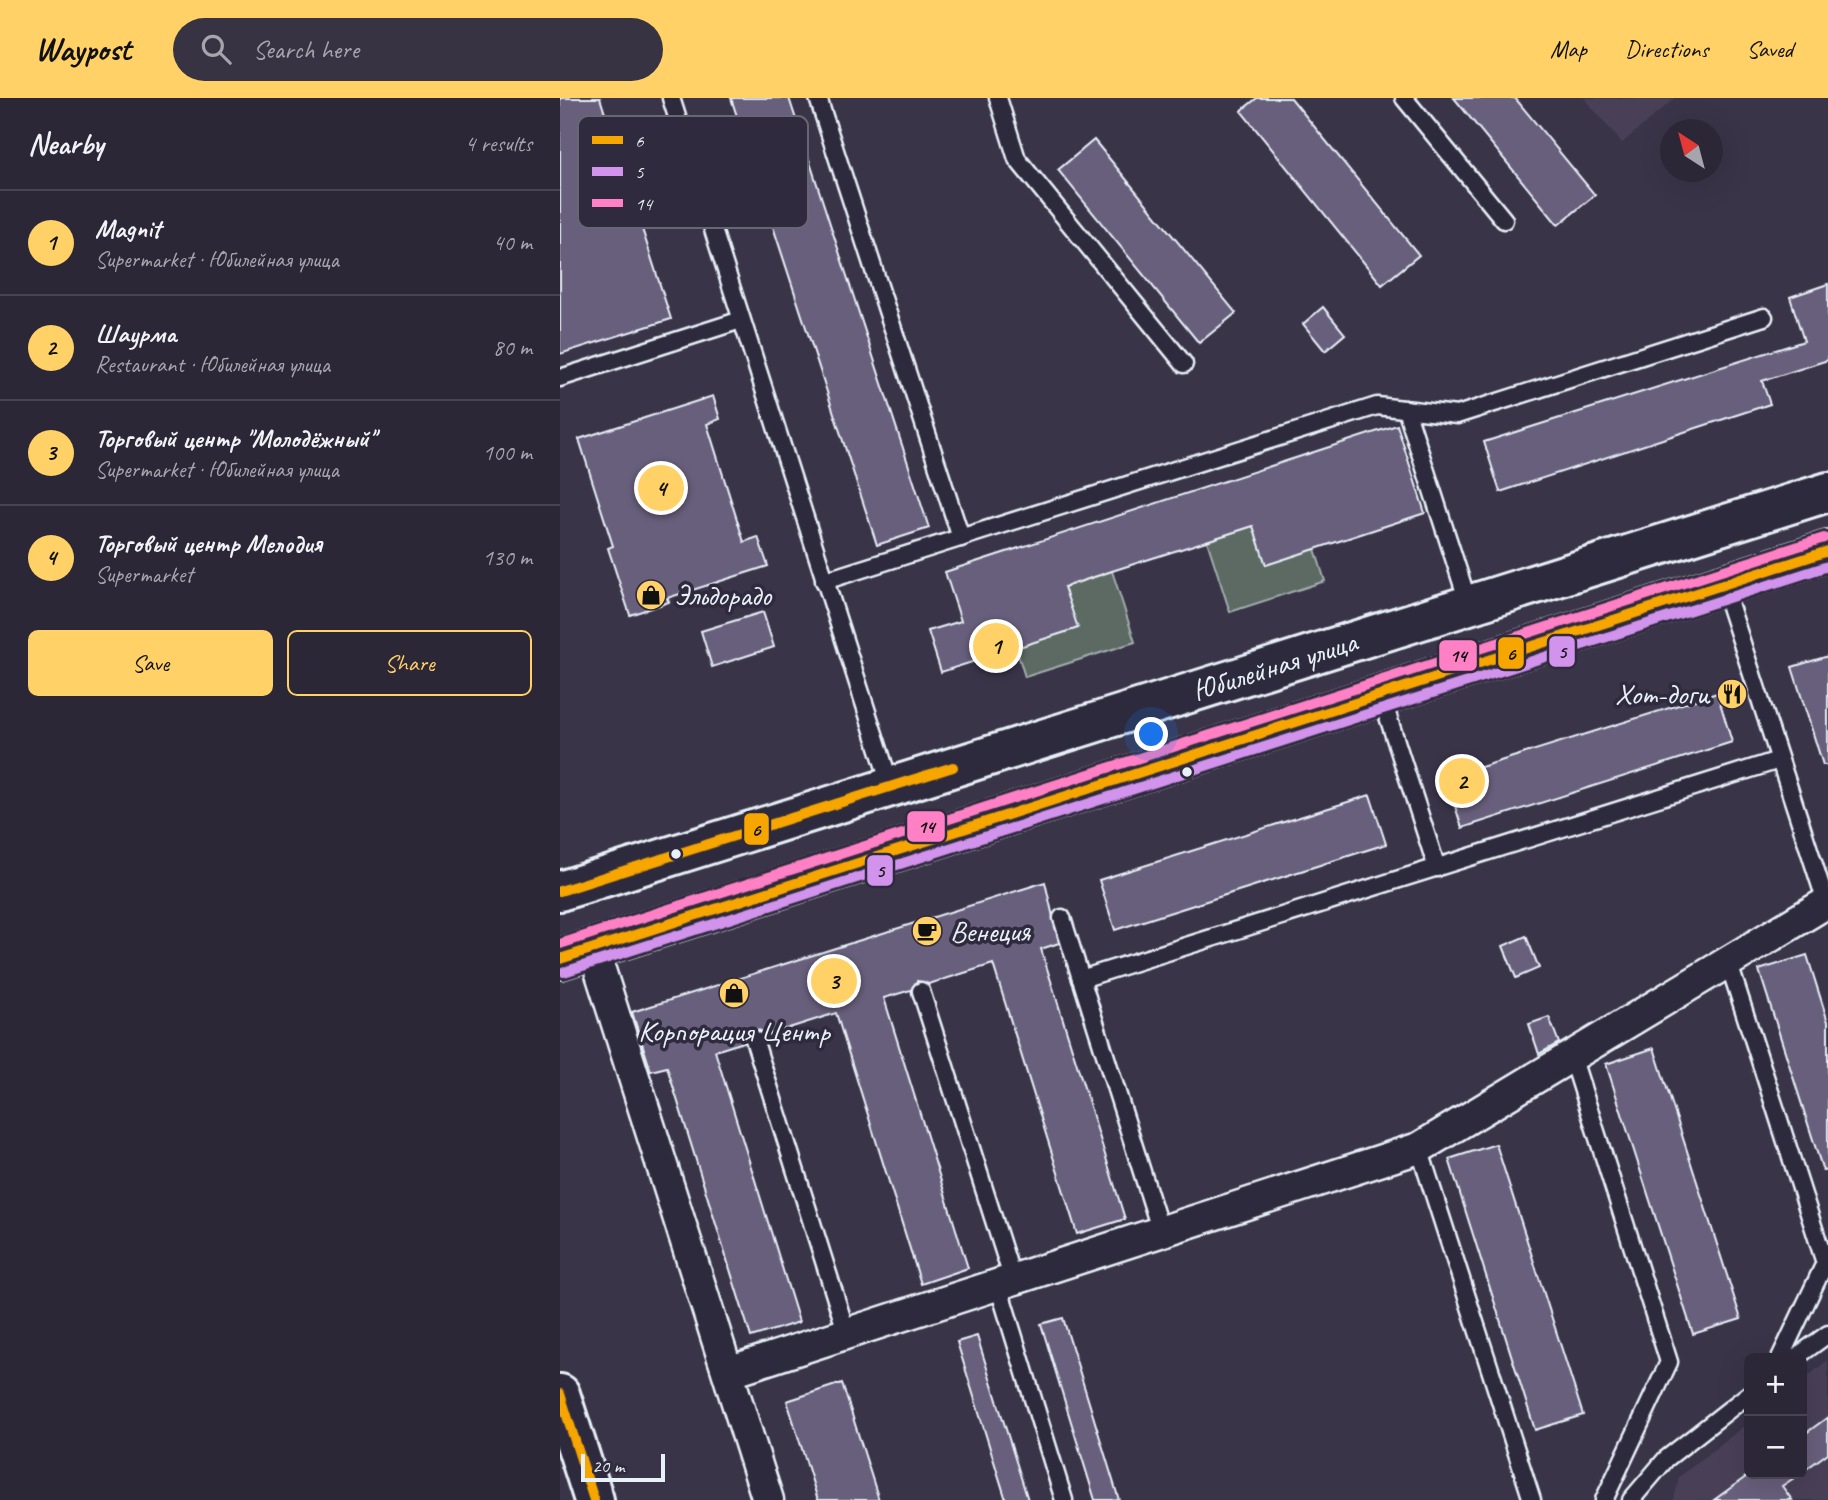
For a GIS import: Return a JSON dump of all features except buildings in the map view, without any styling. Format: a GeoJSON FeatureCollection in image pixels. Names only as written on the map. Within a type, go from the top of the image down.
{"type":"FeatureCollection","features":[{"type":"Feature","properties":{"kind":"main road","name":"Юбилейная улица"},"geometry":{"type":"LineString","coordinates":[[560,891],[1828,492]]}},
{"type":"Feature","properties":{"kind":"main road","name":"Юбилейная улица"},"geometry":{"type":"LineString","coordinates":[[577,953],[1828,551]]}},
{"type":"Feature","properties":{"kind":"main road"},"geometry":{"type":"LineString","coordinates":[[560,1394],[594,1500]]}},
{"type":"Feature","properties":{"kind":"street"},"geometry":{"type":"LineString","coordinates":[[728,1372],[1419,1148],[1728,961],[1827,905]]}},
{"type":"Feature","properties":{"kind":"street"},"geometry":{"type":"LineString","coordinates":[[577,953],[728,1372],[768,1500]]}},
{"type":"Feature","properties":{"kind":"lane"},"geometry":{"type":"LineString","coordinates":[[670,98],[676,116]]}},
{"type":"Feature","properties":{"kind":"lane"},"geometry":{"type":"LineString","coordinates":[[818,98],[961,538]]}},
{"type":"Feature","properties":{"kind":"lane"},"geometry":{"type":"LineString","coordinates":[[998,98],[1017,159],[1184,364]]}},
{"type":"Feature","properties":{"kind":"lane"},"geometry":{"type":"LineString","coordinates":[[1404,98],[1504,220]]}},
{"type":"Feature","properties":{"kind":"lane"},"geometry":{"type":"LineString","coordinates":[[712,228],[891,787]]}},
{"type":"Feature","properties":{"kind":"lane"},"geometry":{"type":"LineString","coordinates":[[824,581],[1377,406],[1457,415],[1764,317]]}},
{"type":"Feature","properties":{"kind":"lane"},"geometry":{"type":"LineString","coordinates":[[560,378],[741,320]]}},
{"type":"Feature","properties":{"kind":"lane"},"geometry":{"type":"LineString","coordinates":[[1406,409],[1469,605]]}},
{"type":"Feature","properties":{"kind":"lane"},"geometry":{"type":"LineString","coordinates":[[1723,585],[1827,905]]}},
{"type":"Feature","properties":{"kind":"lane"},"geometry":{"type":"LineString","coordinates":[[1381,695],[1437,868]]}},
{"type":"Feature","properties":{"kind":"lane"},"geometry":{"type":"LineString","coordinates":[[1081,979],[1779,760]]}},
{"type":"Feature","properties":{"kind":"lane"},"geometry":{"type":"LineString","coordinates":[[1062,918],[1161,1232]]}},
{"type":"Feature","properties":{"kind":"lane"},"geometry":{"type":"LineString","coordinates":[[1728,961],[1825,1263],[1782,1353]]}},
{"type":"Feature","properties":{"kind":"lane"},"geometry":{"type":"LineString","coordinates":[[921,991],[1005,1282],[1063,1500]]}},
{"type":"Feature","properties":{"kind":"lane"},"geometry":{"type":"LineString","coordinates":[[754,1039],[847,1334]]}},
{"type":"Feature","properties":{"kind":"lane"},"geometry":{"type":"LineString","coordinates":[[1572,1056],[1669,1362],[1604,1500]]}},
{"type":"Feature","properties":{"kind":"lane"},"geometry":{"type":"LineString","coordinates":[[1419,1148],[1532,1500]]}},
{"type":"Feature","properties":{"kind":"lane"},"geometry":{"type":"LineString","coordinates":[[1802,1353],[1828,1334]]}},
{"type":"Feature","properties":{"kind":"lane"},"geometry":{"type":"LineString","coordinates":[[1631,1500],[1666,1459],[1744,1398]]}},
{"type":"Feature","properties":{"kind":"shaded area"},"geometry":{"type":"Polygon","coordinates":[[[1584,98],[1675,98],[1622,143],[1584,98]]]}},
{"type":"Feature","properties":{"kind":"shaded area"},"geometry":{"type":"Polygon","coordinates":[[[1828,1360],[1828,1500],[1674,1500],[1679,1477],[1744,1426],[1744,1479],[1807,1479],[1807,1377],[1828,1360]]]}},
{"type":"Feature","properties":{"kind":"green space"},"geometry":{"type":"Polygon","coordinates":[[[1253,526],[1266,565],[1315,549],[1325,581],[1230,612],[1207,541],[1253,526]]]}},
{"type":"Feature","properties":{"kind":"green space"},"geometry":{"type":"Polygon","coordinates":[[[1112,571],[1135,642],[1025,677],[1016,648],[1077,628],[1064,587],[1112,571]]]}},
{"type":"Feature","properties":{"kind":"transit line","name":"14"},"geometry":{"type":"LineString","coordinates":[[560,944],[1824,538]]}},
{"type":"Feature","properties":{"kind":"transit line","name":"6"},"geometry":{"type":"LineString","coordinates":[[560,959],[1828,551]]}},
{"type":"Feature","properties":{"kind":"transit line","name":"5"},"geometry":{"type":"LineString","coordinates":[[564,972],[1828,566]]}},
{"type":"Feature","properties":{"kind":"transit line","name":"6"},"geometry":{"type":"LineString","coordinates":[[560,891],[953,767]]}},
{"type":"Feature","properties":{"kind":"transit line","name":"6"},"geometry":{"type":"LineString","coordinates":[[560,1394],[594,1500]]}},
{"type":"Feature","properties":{"kind":"place","name":"Торговый центр Мелодия"},"geometry":{"type":"Point","coordinates":[661,488]}},
{"type":"Feature","properties":{"kind":"place","name":"Эльдорадо"},"geometry":{"type":"Point","coordinates":[651,595]}},
{"type":"Feature","properties":{"kind":"place","name":"Magnit"},"geometry":{"type":"Point","coordinates":[996,646]}},
{"type":"Feature","properties":{"kind":"place","name":"Хот-доги"},"geometry":{"type":"Point","coordinates":[1732,694]}},
{"type":"Feature","properties":{"kind":"place","name":"Шаурма"},"geometry":{"type":"Point","coordinates":[1462,781]}},
{"type":"Feature","properties":{"kind":"place","name":"Венеция"},"geometry":{"type":"Point","coordinates":[927,931]}},
{"type":"Feature","properties":{"kind":"place","name":"Торговый центр \"Молодёжный\""},"geometry":{"type":"Point","coordinates":[834,981]}},
{"type":"Feature","properties":{"kind":"place","name":"Корпорация Центр"},"geometry":{"type":"Point","coordinates":[734,993]}}]}
